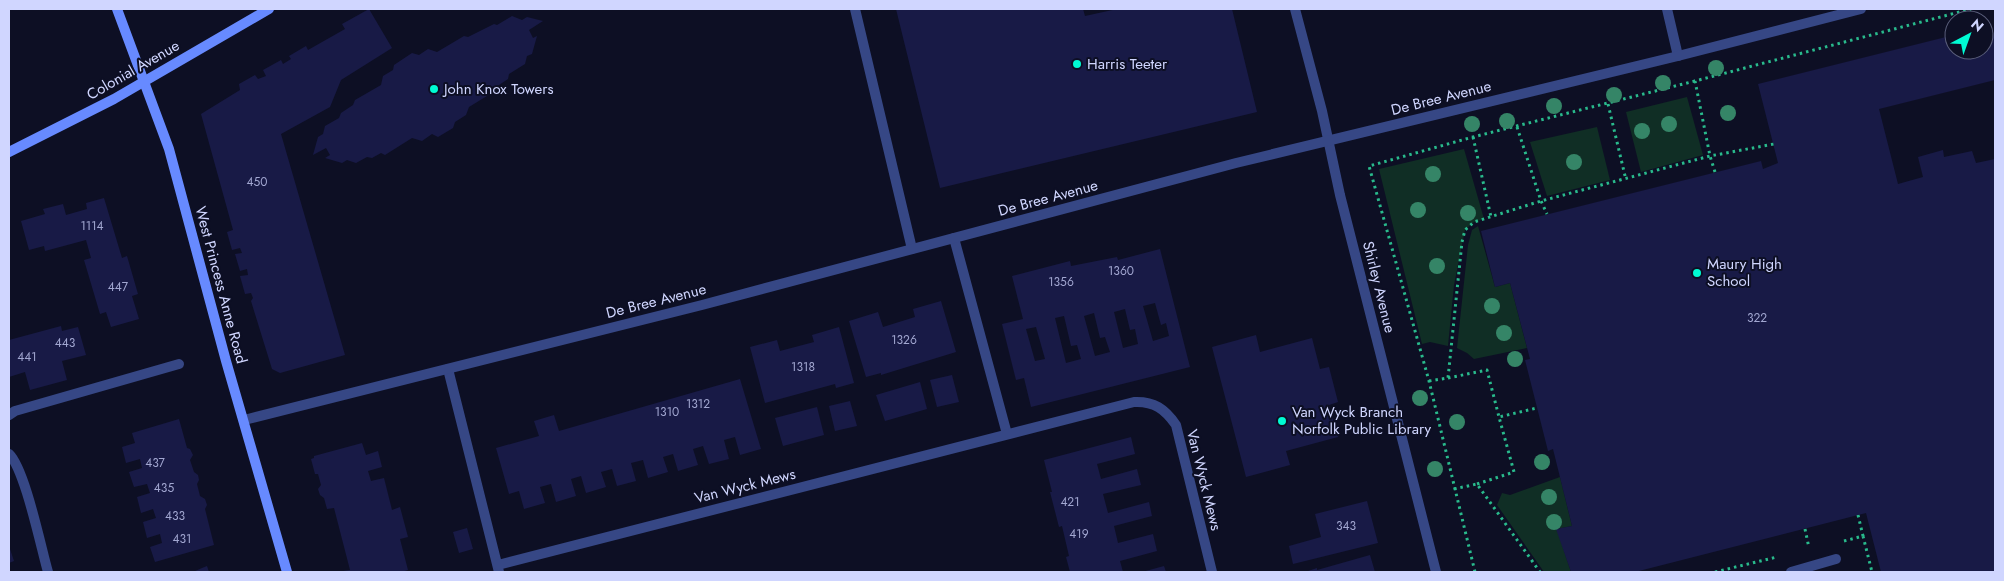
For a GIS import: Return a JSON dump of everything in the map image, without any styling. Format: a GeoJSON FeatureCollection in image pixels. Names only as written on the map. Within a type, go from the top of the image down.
{"type":"FeatureCollection","features":[{"type":"Feature","properties":{"kind":"main road","name":"West Princess Anne Road"},"geometry":{"type":"LineString","coordinates":[[117,9],[168,149],[287,572]]}},
{"type":"Feature","properties":{"kind":"main road","name":"Colonial Avenue"},"geometry":{"type":"LineString","coordinates":[[9,152],[114,99],[269,9]]}},
{"type":"Feature","properties":{"kind":"street"},"geometry":{"type":"LineString","coordinates":[[855,9],[912,249]]}},
{"type":"Feature","properties":{"kind":"street","name":"Shirley Avenue"},"geometry":{"type":"LineString","coordinates":[[1295,9],[1329,141],[1340,195],[1436,572]]}},
{"type":"Feature","properties":{"kind":"street"},"geometry":{"type":"LineString","coordinates":[[1667,9],[1678,56]]}},
{"type":"Feature","properties":{"kind":"street","name":"De Bree Avenue"},"geometry":{"type":"LineString","coordinates":[[244,420],[702,305],[1236,163],[1678,56],[1861,9]]}},
{"type":"Feature","properties":{"kind":"street"},"geometry":{"type":"LineString","coordinates":[[954,238],[1007,434]]}},
{"type":"Feature","properties":{"kind":"street"},"geometry":{"type":"LineString","coordinates":[[9,415],[15,411],[179,364]]}},
{"type":"Feature","properties":{"kind":"street"},"geometry":{"type":"LineString","coordinates":[[448,369],[498,569]]}},
{"type":"Feature","properties":{"kind":"street","name":"Van Wyck Mews"},"geometry":{"type":"LineString","coordinates":[[498,569],[1007,434],[1134,402],[1144,402],[1156,405],[1169,415],[1176,425],[1212,572]]}},
{"type":"Feature","properties":{"kind":"street"},"geometry":{"type":"LineString","coordinates":[[9,454],[21,474],[48,572]]}},
{"type":"Feature","properties":{"kind":"street"},"geometry":{"type":"LineString","coordinates":[[1791,572],[1836,559]]}},
{"type":"Feature","properties":{"kind":"path"},"geometry":{"type":"LineString","coordinates":[[1475,572],[1429,381],[1369,166],[1473,137],[1608,104],[1971,9]]}},
{"type":"Feature","properties":{"kind":"path"},"geometry":{"type":"LineString","coordinates":[[1695,81],[1715,172]]}},
{"type":"Feature","properties":{"kind":"path"},"geometry":{"type":"LineString","coordinates":[[1608,104],[1626,180]]}},
{"type":"Feature","properties":{"kind":"path"},"geometry":{"type":"LineString","coordinates":[[1517,127],[1547,214]]}},
{"type":"Feature","properties":{"kind":"path"},"geometry":{"type":"LineString","coordinates":[[1473,137],[1490,217]]}},
{"type":"Feature","properties":{"kind":"path"},"geometry":{"type":"LineString","coordinates":[[1448,378],[1465,230],[1474,222],[1541,201],[1626,180],[1710,156],[1774,144]]}},
{"type":"Feature","properties":{"kind":"path"},"geometry":{"type":"LineString","coordinates":[[1429,381],[1487,370],[1514,472],[1454,489]]}},
{"type":"Feature","properties":{"kind":"path"},"geometry":{"type":"LineString","coordinates":[[1499,417],[1537,408]]}},
{"type":"Feature","properties":{"kind":"path"},"geometry":{"type":"LineString","coordinates":[[1477,484],[1540,572]]}},
{"type":"Feature","properties":{"kind":"path"},"geometry":{"type":"LineString","coordinates":[[1858,515],[1863,536]]}},
{"type":"Feature","properties":{"kind":"path"},"geometry":{"type":"LineString","coordinates":[[1805,529],[1809,549]]}},
{"type":"Feature","properties":{"kind":"green space"},"geometry":{"type":"Polygon","coordinates":[[[1687,97],[1703,155],[1641,172],[1626,112],[1687,97]]]}},
{"type":"Feature","properties":{"kind":"green space"},"geometry":{"type":"Polygon","coordinates":[[[1597,127],[1610,180],[1547,196],[1530,142],[1597,127]]]}},
{"type":"Feature","properties":{"kind":"green space"},"geometry":{"type":"Polygon","coordinates":[[[1464,149],[1484,219],[1474,222],[1465,230],[1454,285],[1448,346],[1430,342],[1422,344],[1379,169],[1464,149]]]}},
{"type":"Feature","properties":{"kind":"green space"},"geometry":{"type":"Polygon","coordinates":[[[1478,226],[1495,287],[1510,283],[1527,348],[1474,359],[1457,348],[1468,245],[1472,230],[1478,226]]]}},
{"type":"Feature","properties":{"kind":"green space"},"geometry":{"type":"Polygon","coordinates":[[[1560,477],[1572,526],[1557,529],[1571,572],[1544,572],[1497,505],[1502,493],[1510,495],[1560,477]]]}},
{"type":"Feature","properties":{"kind":"building"},"geometry":{"type":"Polygon","coordinates":[[[369,9],[392,48],[341,80],[330,107],[281,134],[345,355],[280,373],[272,369],[251,301],[253,298],[251,293],[245,294],[240,276],[248,275],[247,269],[240,271],[235,254],[242,253],[240,248],[232,250],[227,232],[233,230],[201,114],[240,90],[239,84],[255,75],[258,79],[266,76],[263,70],[281,60],[283,64],[291,59],[289,56],[306,46],[308,50],[345,29],[342,24],[369,9]]]}},
{"type":"Feature","properties":{"kind":"building","name":"Harris Teeter"},"geometry":{"type":"Polygon","coordinates":[[[896,9],[1083,9],[1085,16],[1117,9],[1232,9],[1257,112],[940,188],[896,9]]]}},
{"type":"Feature","properties":{"kind":"building","name":"John Knox Towers"},"geometry":{"type":"Polygon","coordinates":[[[512,16],[522,20],[527,17],[543,21],[529,30],[533,38],[537,36],[532,54],[527,56],[525,64],[509,74],[508,79],[496,87],[495,91],[469,107],[466,115],[455,122],[453,128],[438,137],[432,134],[422,141],[412,138],[385,155],[381,153],[356,163],[347,160],[342,163],[325,158],[330,155],[326,148],[313,155],[318,137],[323,134],[325,126],[339,118],[341,113],[353,105],[355,100],[381,85],[383,76],[393,70],[394,65],[412,53],[419,55],[428,49],[437,52],[464,36],[468,37],[494,24],[497,25],[512,16]]]}},
{"type":"Feature","properties":{"kind":"building","name":"Maury High School"},"geometry":{"type":"Polygon","coordinates":[[[1994,36],[1995,80],[1879,109],[1898,184],[1923,177],[1918,157],[1943,150],[1944,157],[1972,151],[1976,163],[1995,159],[1995,572],[1881,572],[1866,513],[1635,572],[1571,572],[1556,529],[1572,526],[1553,449],[1548,451],[1525,360],[1530,359],[1510,283],[1495,287],[1481,231],[1761,161],[1763,169],[1778,163],[1758,84],[1944,38],[1944,60],[1994,60],[1994,36]]]}},
{"type":"Feature","properties":{"kind":"building"},"geometry":{"type":"Polygon","coordinates":[[[104,198],[122,258],[127,256],[138,294],[132,296],[139,319],[111,327],[106,312],[100,314],[84,260],[91,258],[86,240],[45,251],[44,246],[29,250],[21,221],[45,214],[43,209],[63,204],[66,215],[87,209],[86,203],[104,198]]]}},
{"type":"Feature","properties":{"kind":"building"},"geometry":{"type":"Polygon","coordinates":[[[1160,249],[1190,367],[1031,407],[1024,378],[1016,380],[1002,324],[1023,319],[1012,276],[1070,261],[1071,266],[1117,257],[1118,260],[1160,249]],[[1155,303],[1143,306],[1153,341],[1169,336],[1166,323],[1161,325],[1155,303]],[[1125,309],[1114,312],[1123,348],[1138,344],[1135,329],[1130,330],[1125,309]],[[1094,313],[1084,316],[1095,356],[1110,352],[1105,337],[1100,338],[1094,313]],[[1064,316],[1055,318],[1066,363],[1081,359],[1077,345],[1071,346],[1064,316]],[[1036,327],[1026,329],[1035,361],[1045,359],[1036,327]]]}},
{"type":"Feature","properties":{"kind":"building"},"geometry":{"type":"Polygon","coordinates":[[[941,301],[956,352],[881,375],[881,373],[866,377],[849,321],[878,312],[883,327],[915,317],[913,309],[941,301]]]}},
{"type":"Feature","properties":{"kind":"building"},"geometry":{"type":"Polygon","coordinates":[[[61,326],[62,331],[78,327],[86,355],[62,361],[67,380],[30,390],[25,372],[9,377],[9,340],[61,326]]]}},
{"type":"Feature","properties":{"kind":"building"},"geometry":{"type":"Polygon","coordinates":[[[839,327],[854,383],[836,388],[835,384],[765,403],[750,347],[777,340],[780,351],[814,342],[812,335],[839,327]]]}},
{"type":"Feature","properties":{"kind":"building","name":"Van Wyck Branch Norfolk Public Library"},"geometry":{"type":"Polygon","coordinates":[[[1256,335],[1260,352],[1312,338],[1320,369],[1329,367],[1338,402],[1329,405],[1338,437],[1286,451],[1290,465],[1246,477],[1212,347],[1256,335]]]}},
{"type":"Feature","properties":{"kind":"building"},"geometry":{"type":"Polygon","coordinates":[[[952,375],[959,402],[937,407],[930,380],[952,375]]]}},
{"type":"Feature","properties":{"kind":"building"},"geometry":{"type":"Polygon","coordinates":[[[740,379],[761,449],[740,455],[735,437],[724,440],[729,459],[709,464],[703,446],[693,449],[698,465],[678,471],[673,454],[663,457],[668,472],[648,478],[643,460],[631,463],[636,481],[617,486],[612,469],[601,472],[606,487],[586,493],[581,476],[571,479],[576,496],[556,502],[551,484],[540,487],[545,503],[524,509],[519,491],[509,494],[496,448],[539,436],[534,421],[554,415],[559,431],[740,379]]]}},
{"type":"Feature","properties":{"kind":"building"},"geometry":{"type":"Polygon","coordinates":[[[920,382],[927,409],[885,421],[876,395],[920,382]]]}},
{"type":"Feature","properties":{"kind":"building"},"geometry":{"type":"Polygon","coordinates":[[[850,401],[857,426],[835,431],[829,406],[850,401]]]}},
{"type":"Feature","properties":{"kind":"building"},"geometry":{"type":"Polygon","coordinates":[[[817,407],[824,435],[783,446],[775,418],[817,407]]]}},
{"type":"Feature","properties":{"kind":"building"},"geometry":{"type":"Polygon","coordinates":[[[179,419],[187,448],[190,449],[193,455],[190,460],[194,472],[198,475],[199,480],[197,484],[200,496],[205,499],[207,505],[205,509],[214,545],[155,562],[150,547],[162,543],[160,534],[147,538],[143,522],[156,518],[153,509],[141,513],[137,497],[150,493],[147,484],[134,487],[129,472],[142,468],[140,459],[126,463],[122,447],[135,443],[132,433],[179,419]]]}},
{"type":"Feature","properties":{"kind":"building"},"geometry":{"type":"Polygon","coordinates":[[[1131,437],[1135,454],[1097,464],[1101,479],[1137,469],[1141,485],[1103,494],[1108,513],[1149,502],[1152,516],[1114,526],[1118,543],[1153,534],[1157,551],[1120,561],[1123,572],[1070,572],[1066,557],[1069,556],[1062,526],[1059,527],[1044,460],[1131,437]]]}},
{"type":"Feature","properties":{"kind":"building"},"geometry":{"type":"Polygon","coordinates":[[[362,443],[366,455],[378,451],[382,467],[368,471],[371,481],[384,478],[392,510],[400,507],[408,537],[400,539],[408,570],[401,572],[343,571],[350,570],[334,508],[327,509],[324,498],[320,495],[318,489],[321,485],[318,474],[315,474],[311,459],[314,456],[362,443]]]}},
{"type":"Feature","properties":{"kind":"building"},"geometry":{"type":"Polygon","coordinates":[[[1367,501],[1378,543],[1293,564],[1289,546],[1321,537],[1315,514],[1367,501]]]}},
{"type":"Feature","properties":{"kind":"building"},"geometry":{"type":"Polygon","coordinates":[[[467,528],[473,549],[459,553],[453,532],[467,528]]]}},
{"type":"Feature","properties":{"kind":"building"},"geometry":{"type":"Polygon","coordinates":[[[9,546],[14,561],[9,563],[9,546]]]}},
{"type":"Feature","properties":{"kind":"building"},"geometry":{"type":"Polygon","coordinates":[[[1370,555],[1375,572],[1305,572],[1317,568],[1317,570],[1370,555]]]}},
{"type":"Feature","properties":{"kind":"building"},"geometry":{"type":"Polygon","coordinates":[[[207,566],[209,572],[193,572],[202,568],[207,566]]]}},
{"type":"Feature","properties":{"kind":"building"},"geometry":{"type":"Polygon","coordinates":[[[1164,566],[1166,572],[1142,572],[1164,566]]]}},
{"type":"Feature","properties":{"kind":"place","name":"Harris Teeter"},"geometry":{"type":"Point","coordinates":[1077,64]}},
{"type":"Feature","properties":{"kind":"place","name":"John Knox Towers"},"geometry":{"type":"Point","coordinates":[434,89]}},
{"type":"Feature","properties":{"kind":"place","name":"Maury High School"},"geometry":{"type":"Point","coordinates":[1697,273]}},
{"type":"Feature","properties":{"kind":"place","name":"Van Wyck Branch Norfolk Public Library"},"geometry":{"type":"Point","coordinates":[1282,421]}}]}
